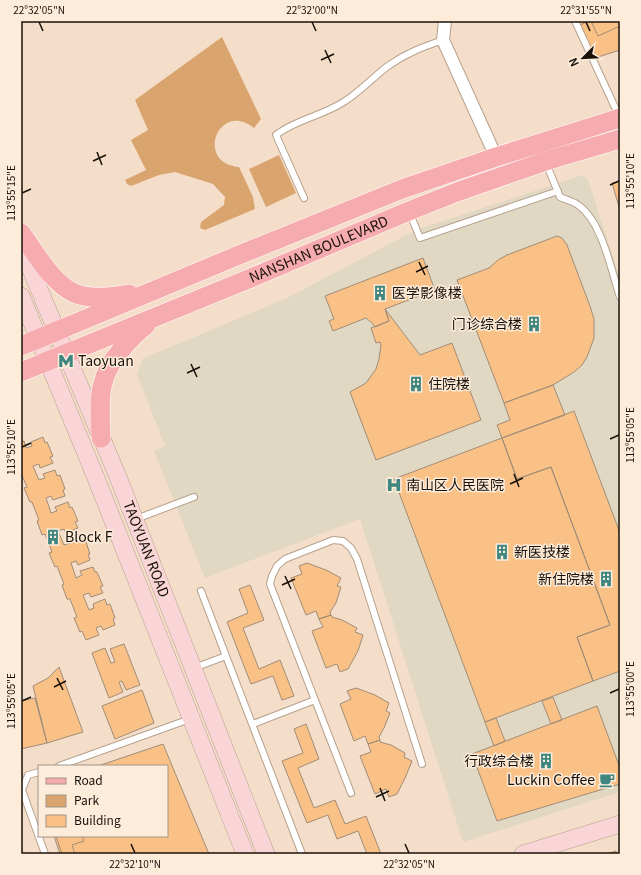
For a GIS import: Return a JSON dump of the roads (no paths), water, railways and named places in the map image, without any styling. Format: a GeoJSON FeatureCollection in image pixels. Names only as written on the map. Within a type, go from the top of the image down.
{"type":"FeatureCollection","features":[{"type":"Feature","properties":{"kind":"main road","name":"NANSHAN BOULEVARD"},"geometry":{"type":"LineString","coordinates":[[21,346],[402,189],[496,157],[620,118]]}},
{"type":"Feature","properties":{"kind":"main road","name":"NANSHAN BOULEVARD"},"geometry":{"type":"LineString","coordinates":[[21,372],[457,192],[546,161],[620,140]]}},
{"type":"Feature","properties":{"kind":"main road"},"geometry":{"type":"LineString","coordinates":[[21,234],[56,280],[74,293],[90,297],[105,297],[152,291]]}},
{"type":"Feature","properties":{"kind":"main road","name":"TAOYUAN ROAD"},"geometry":{"type":"LineString","coordinates":[[21,246],[101,438],[266,854]]}},
{"type":"Feature","properties":{"kind":"main road","name":"TAOYUAN ROAD"},"geometry":{"type":"LineString","coordinates":[[21,296],[96,478],[245,854]]}},
{"type":"Feature","properties":{"kind":"main road"},"geometry":{"type":"LineString","coordinates":[[101,438],[100,407],[102,385],[107,369],[128,341],[162,314]]}},
{"type":"Feature","properties":{"kind":"main road"},"geometry":{"type":"LineString","coordinates":[[523,854],[620,824]]}},
{"type":"Feature","properties":{"kind":"street"},"geometry":{"type":"LineString","coordinates":[[445,21],[443,40],[496,157]]}},
{"type":"Feature","properties":{"kind":"lane"},"geometry":{"type":"LineString","coordinates":[[576,21],[620,118]]}},
{"type":"Feature","properties":{"kind":"lane"},"geometry":{"type":"LineString","coordinates":[[304,198],[276,135],[286,128],[341,104],[387,67],[408,53],[443,40]]}},
{"type":"Feature","properties":{"kind":"lane"},"geometry":{"type":"LineString","coordinates":[[546,161],[560,197],[580,207],[590,216],[595,224],[602,239],[620,297]]}},
{"type":"Feature","properties":{"kind":"lane"},"geometry":{"type":"LineString","coordinates":[[409,211],[420,238],[558,191]]}},
{"type":"Feature","properties":{"kind":"lane"},"geometry":{"type":"LineString","coordinates":[[134,520],[194,497]]}},
{"type":"Feature","properties":{"kind":"lane"},"geometry":{"type":"LineString","coordinates":[[351,793],[270,584],[277,566],[285,559],[333,540],[343,541],[351,548],[357,559],[422,764]]}},
{"type":"Feature","properties":{"kind":"lane"},"geometry":{"type":"LineString","coordinates":[[201,591],[302,854]]}},
{"type":"Feature","properties":{"kind":"lane"},"geometry":{"type":"LineString","coordinates":[[193,668],[226,656]]}},
{"type":"Feature","properties":{"kind":"lane"},"geometry":{"type":"LineString","coordinates":[[253,724],[315,700]]}},
{"type":"Feature","properties":{"kind":"lane"},"geometry":{"type":"LineString","coordinates":[[62,765],[191,719]]}},
{"type":"Feature","properties":{"kind":"lane"},"geometry":{"type":"LineString","coordinates":[[38,772],[28,775],[22,790],[38,835]]}},
{"type":"Feature","properties":{"kind":"lane"},"geometry":{"type":"LineString","coordinates":[[39,837],[45,854]]}},
{"type":"Feature","properties":{"kind":"place","name":"医学影像楼"},"geometry":{"type":"Point","coordinates":[380,293]}},
{"type":"Feature","properties":{"kind":"place","name":"门诊综合楼"},"geometry":{"type":"Point","coordinates":[534,324]}},
{"type":"Feature","properties":{"kind":"place","name":"Taoyuan"},"geometry":{"type":"Point","coordinates":[66,361]}},
{"type":"Feature","properties":{"kind":"place","name":"住院楼"},"geometry":{"type":"Point","coordinates":[416,384]}},
{"type":"Feature","properties":{"kind":"place","name":"南山区人民医院"},"geometry":{"type":"Point","coordinates":[394,485]}},
{"type":"Feature","properties":{"kind":"place","name":"Block F"},"geometry":{"type":"Point","coordinates":[53,537]}},
{"type":"Feature","properties":{"kind":"place","name":"新医技楼"},"geometry":{"type":"Point","coordinates":[502,552]}},
{"type":"Feature","properties":{"kind":"place","name":"新住院楼"},"geometry":{"type":"Point","coordinates":[606,579]}},
{"type":"Feature","properties":{"kind":"place","name":"行政综合楼"},"geometry":{"type":"Point","coordinates":[546,761]}},
{"type":"Feature","properties":{"kind":"place","name":"Luckin Coffee"},"geometry":{"type":"Point","coordinates":[607,780]}}]}
